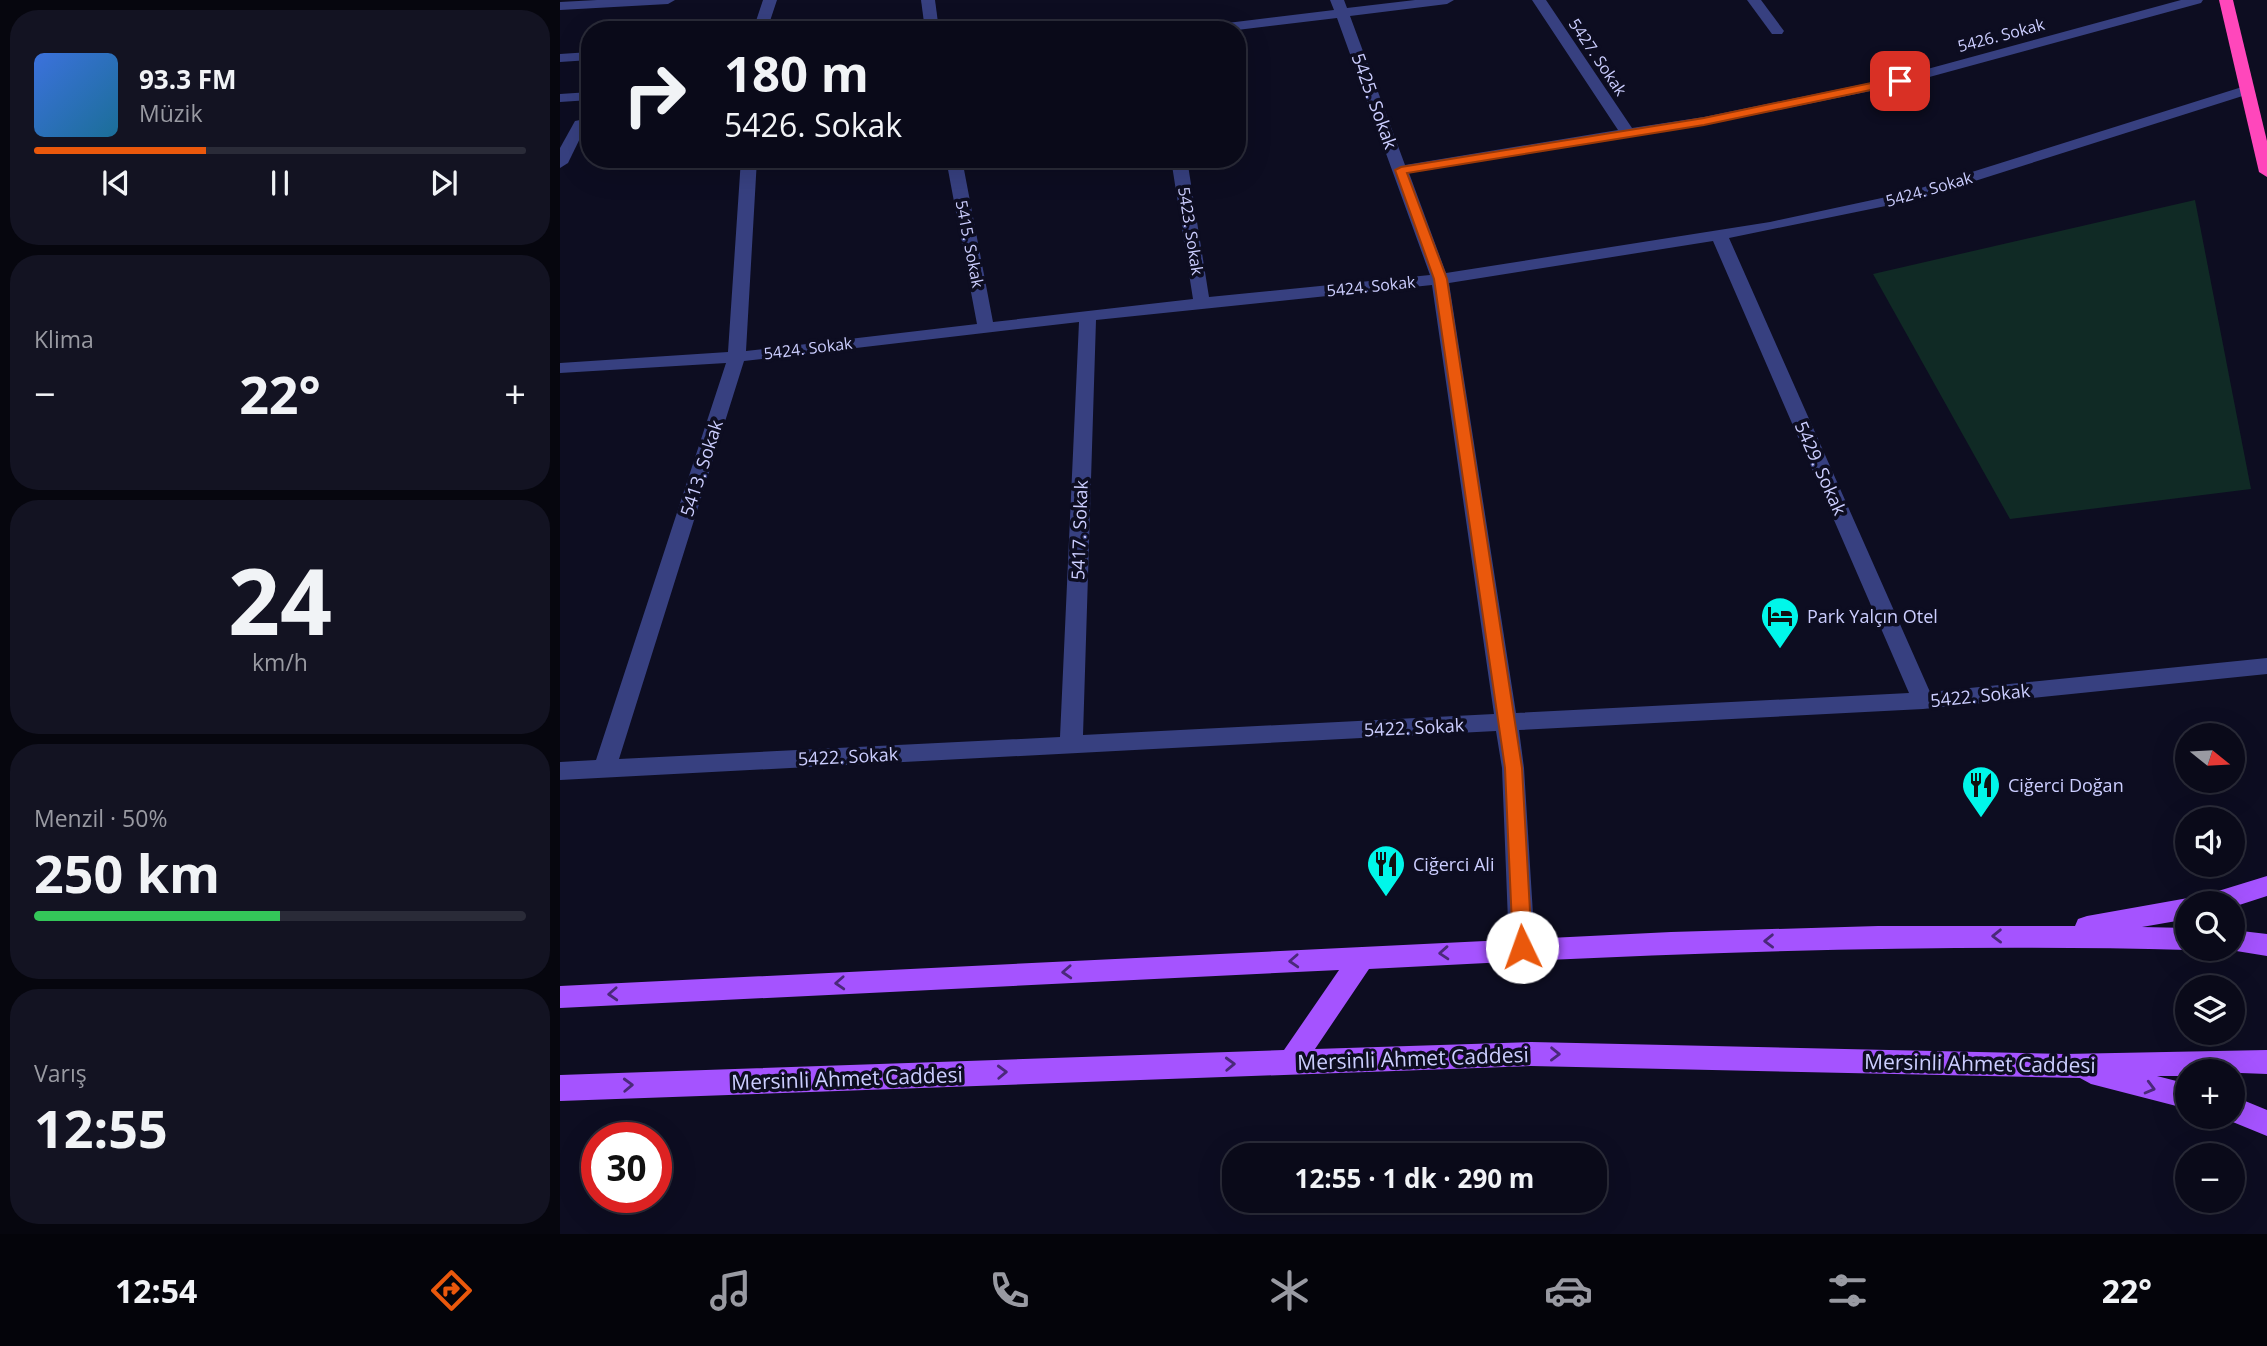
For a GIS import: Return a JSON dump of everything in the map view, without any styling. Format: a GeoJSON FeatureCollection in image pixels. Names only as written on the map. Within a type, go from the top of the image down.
{"type":"FeatureCollection","features":[{"type":"Feature","properties":{"kind":"highway"},"geometry":{"type":"LineString","coordinates":[[2226,0],[2267,172]]}},
{"type":"Feature","properties":{"kind":"main road"},"geometry":{"type":"LineString","coordinates":[[2245,893],[2267,886]]}},
{"type":"Feature","properties":{"kind":"main road"},"geometry":{"type":"LineString","coordinates":[[2051,934],[2175,910]]}},
{"type":"Feature","properties":{"kind":"main road"},"geometry":{"type":"LineString","coordinates":[[560,997],[1362,958],[1522,947],[2051,934],[2175,939]]}},
{"type":"Feature","properties":{"kind":"main road"},"geometry":{"type":"LineString","coordinates":[[2245,942],[2267,945]]}},
{"type":"Feature","properties":{"kind":"main road"},"geometry":{"type":"LineString","coordinates":[[1291,1062],[1362,958]]}},
{"type":"Feature","properties":{"kind":"main road","name":"Mersinli Ahmet Caddesi"},"geometry":{"type":"LineString","coordinates":[[560,1088],[1531,1054],[2065,1066],[2267,1062]]}},
{"type":"Feature","properties":{"kind":"main road"},"geometry":{"type":"LineString","coordinates":[[2065,1066],[2175,1094]]}},
{"type":"Feature","properties":{"kind":"main road"},"geometry":{"type":"LineString","coordinates":[[2245,1114],[2267,1123]]}},
{"type":"Feature","properties":{"kind":"street"},"geometry":{"type":"LineString","coordinates":[[560,6],[668,0]]}},
{"type":"Feature","properties":{"kind":"street"},"geometry":{"type":"LineString","coordinates":[[764,21],[770,0]]}},
{"type":"Feature","properties":{"kind":"street"},"geometry":{"type":"LineString","coordinates":[[928,0],[931,21]]}},
{"type":"Feature","properties":{"kind":"street"},"geometry":{"type":"LineString","coordinates":[[1246,22],[1340,6],[1447,0]]}},
{"type":"Feature","properties":{"kind":"street","name":"5427. Sokak"},"geometry":{"type":"LineString","coordinates":[[1539,0],[1628,134]]}},
{"type":"Feature","properties":{"kind":"street"},"geometry":{"type":"LineString","coordinates":[[1754,0],[1777,31]]}},
{"type":"Feature","properties":{"kind":"street","name":"5426. Sokak"},"geometry":{"type":"LineString","coordinates":[[1401,170],[1704,121],[1900,81],[2196,0]]}},
{"type":"Feature","properties":{"kind":"street","name":"5425. Sokak"},"geometry":{"type":"LineString","coordinates":[[1340,6],[1440,279],[1513,768],[1522,947]]}},
{"type":"Feature","properties":{"kind":"street"},"geometry":{"type":"LineString","coordinates":[[560,58],[581,57]]}},
{"type":"Feature","properties":{"kind":"street","name":"5424. Sokak"},"geometry":{"type":"LineString","coordinates":[[560,368],[737,356],[1440,279],[1719,235],[1909,197],[2247,90]]}},
{"type":"Feature","properties":{"kind":"street"},"geometry":{"type":"LineString","coordinates":[[560,98],[581,97]]}},
{"type":"Feature","properties":{"kind":"street"},"geometry":{"type":"LineString","coordinates":[[560,127],[581,124]]}},
{"type":"Feature","properties":{"kind":"street"},"geometry":{"type":"LineString","coordinates":[[560,163],[581,130]]}},
{"type":"Feature","properties":{"kind":"street","name":"5413. Sokak"},"geometry":{"type":"LineString","coordinates":[[605,768],[737,356],[748,168]]}},
{"type":"Feature","properties":{"kind":"street","name":"5415. Sokak"},"geometry":{"type":"LineString","coordinates":[[956,168],[986,328]]}},
{"type":"Feature","properties":{"kind":"street","name":"5423. Sokak"},"geometry":{"type":"LineString","coordinates":[[1181,168],[1202,303]]}},
{"type":"Feature","properties":{"kind":"street","name":"5429. Sokak"},"geometry":{"type":"LineString","coordinates":[[1719,235],[1923,701]]}},
{"type":"Feature","properties":{"kind":"street","name":"5417. Sokak"},"geometry":{"type":"LineString","coordinates":[[1070,745],[1088,316]]}},
{"type":"Feature","properties":{"kind":"street","name":"5422. Sokak"},"geometry":{"type":"LineString","coordinates":[[560,771],[1923,701],[2267,666]]}},
{"type":"Feature","properties":{"kind":"green space"},"geometry":{"type":"Polygon","coordinates":[[[2195,200],[2251,489],[2010,519],[1873,274],[2195,200]]]}},
{"type":"Feature","properties":{"kind":"place","name":"Park Yalçın Otel"},"geometry":{"type":"Point","coordinates":[1780,650]}},
{"type":"Feature","properties":{"kind":"place","name":"Ciğerci Doğan"},"geometry":{"type":"Point","coordinates":[1981,819]}},
{"type":"Feature","properties":{"kind":"place","name":"Ciğerci Ali"},"geometry":{"type":"Point","coordinates":[1386,898]}},
{"type":"Feature","properties":{"kind":"route"},"geometry":{"type":"LineString","coordinates":[[1522,947],[1513,768],[1440,279],[1401,170],[1704,121],[1900,81]]}}]}
